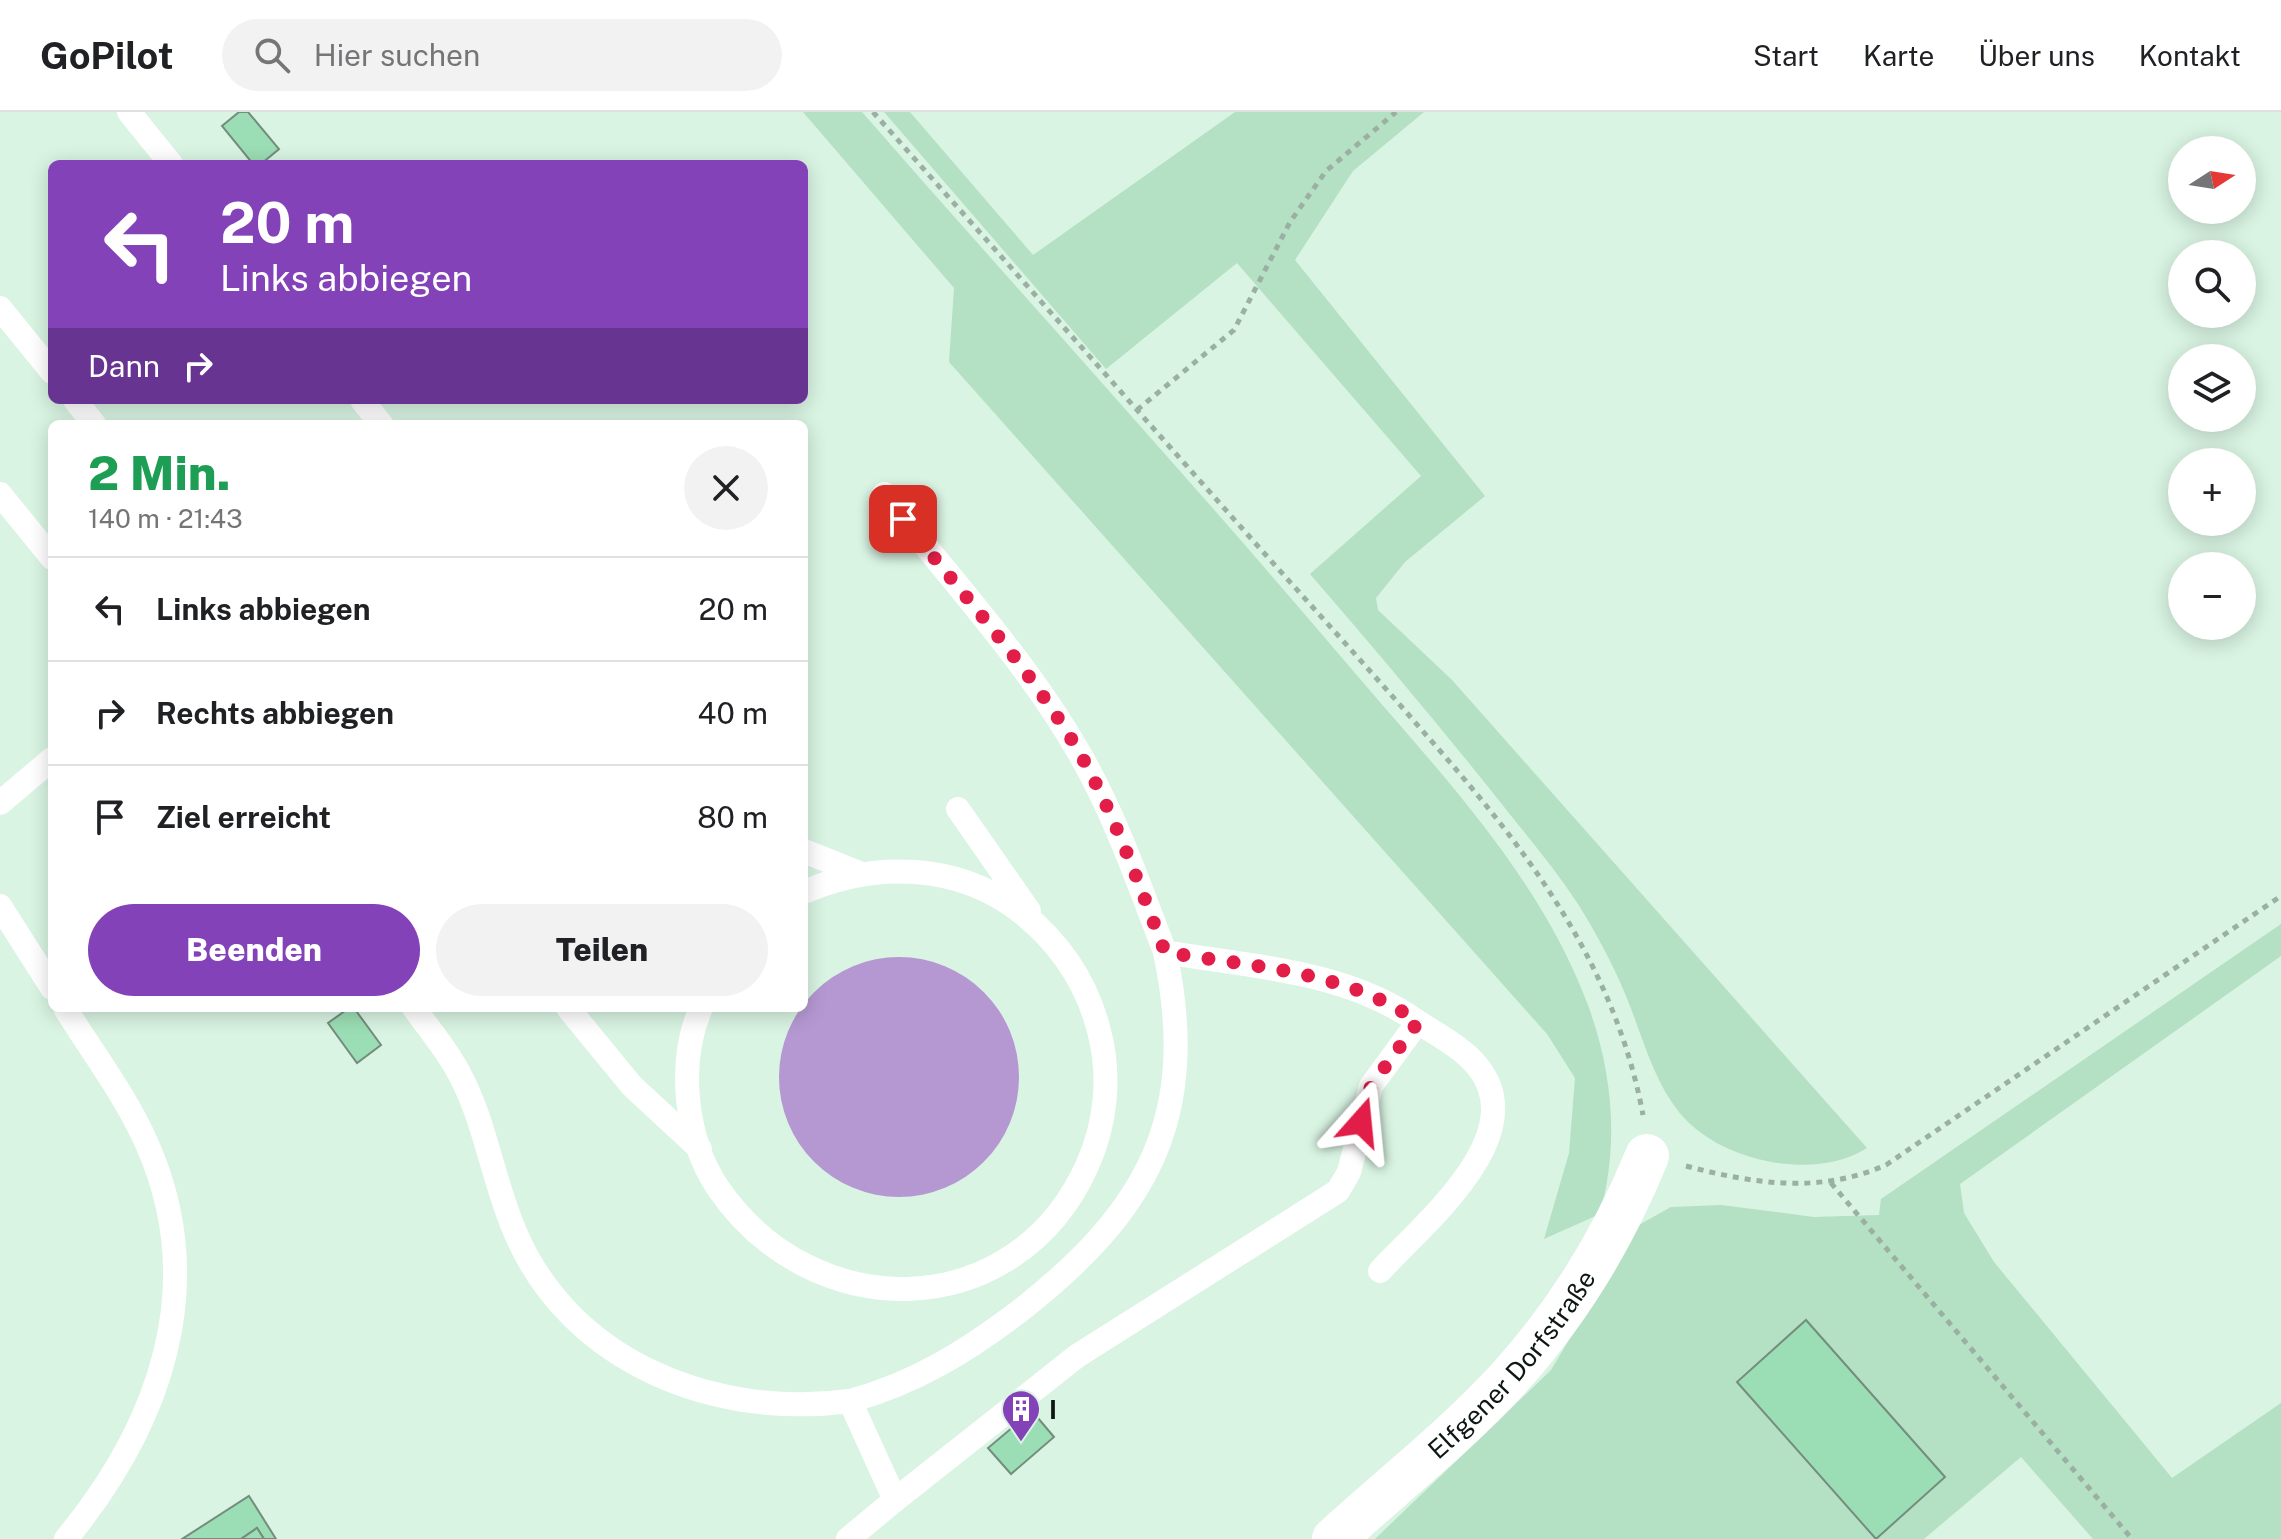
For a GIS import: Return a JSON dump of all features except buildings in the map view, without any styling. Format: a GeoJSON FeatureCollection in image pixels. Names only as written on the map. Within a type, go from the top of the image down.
{"type":"FeatureCollection","features":[{"type":"Feature","properties":{"kind":"street","name":"Elfgener Dorfstraße"},"geometry":{"type":"LineString","coordinates":[[1334,1539],[1485,1403],[1534,1348],[1599,1254],[1647,1156]]}},
{"type":"Feature","properties":{"kind":"lane"},"geometry":{"type":"LineString","coordinates":[[129,112],[168,160]]}},
{"type":"Feature","properties":{"kind":"lane"},"geometry":{"type":"LineString","coordinates":[[0,308],[48,367]]}},
{"type":"Feature","properties":{"kind":"lane"},"geometry":{"type":"LineString","coordinates":[[78,404],[91,420]]}},
{"type":"Feature","properties":{"kind":"lane"},"geometry":{"type":"LineString","coordinates":[[365,404],[378,420]]}},
{"type":"Feature","properties":{"kind":"lane"},"geometry":{"type":"LineString","coordinates":[[0,494],[48,553]]}},
{"type":"Feature","properties":{"kind":"lane"},"geometry":{"type":"LineString","coordinates":[[417,1012],[460,1073],[517,1237],[552,1293],[589,1333],[632,1363],[667,1380],[724,1398],[788,1406],[850,1401],[926,1374],[971,1347],[1065,1274],[1100,1241],[1129,1204],[1154,1157],[1174,1085],[1176,1018],[1165,952],[1109,811],[1077,749],[1039,692],[884,494]]}},
{"type":"Feature","properties":{"kind":"lane"},"geometry":{"type":"LineString","coordinates":[[0,803],[48,762]]}},
{"type":"Feature","properties":{"kind":"lane"},"geometry":{"type":"LineString","coordinates":[[700,1012],[690,1047],[687,1082],[700,1149],[713,1181],[733,1209],[774,1249],[813,1272],[880,1289],[915,1289],[970,1276],[1011,1255],[1039,1234],[1062,1209],[1081,1180],[1095,1148],[1104,1103],[1103,1046],[1095,1012],[1081,981],[958,809]]}},
{"type":"Feature","properties":{"kind":"lane"},"geometry":{"type":"LineString","coordinates":[[808,853],[859,873]]}},
{"type":"Feature","properties":{"kind":"lane"},"geometry":{"type":"LineString","coordinates":[[808,891],[859,873],[891,870],[955,879],[985,890],[1039,926]]}},
{"type":"Feature","properties":{"kind":"lane"},"geometry":{"type":"LineString","coordinates":[[0,906],[48,982]]}},
{"type":"Feature","properties":{"kind":"lane"},"geometry":{"type":"LineString","coordinates":[[1165,952],[1357,988],[1388,1001],[1477,1066],[1492,1096],[1493,1122],[1484,1150],[1463,1180],[1380,1271]]}},
{"type":"Feature","properties":{"kind":"lane"},"geometry":{"type":"LineString","coordinates":[[66,1539],[107,1487],[143,1423],[167,1352],[174,1312],[175,1276],[172,1229],[147,1143],[67,1012]]}},
{"type":"Feature","properties":{"kind":"lane"},"geometry":{"type":"LineString","coordinates":[[571,1012],[632,1086],[700,1149]]}},
{"type":"Feature","properties":{"kind":"lane"},"geometry":{"type":"LineString","coordinates":[[848,1539],[1077,1356],[1338,1191],[1349,1172],[1371,1086],[1418,1022]]}},
{"type":"Feature","properties":{"kind":"lane"},"geometry":{"type":"LineString","coordinates":[[850,1401],[895,1500]]}},
{"type":"Feature","properties":{"kind":"path"},"geometry":{"type":"LineString","coordinates":[[873,112],[1477,792],[1544,879],[1586,950],[1620,1029],[1642,1108],[1647,1156],[1782,1185],[1831,1183],[1886,1165],[2281,896]]}},
{"type":"Feature","properties":{"kind":"path"},"geometry":{"type":"LineString","coordinates":[[1137,410],[1234,330],[1290,222],[1326,171],[1396,112]]}},
{"type":"Feature","properties":{"kind":"path"},"geometry":{"type":"LineString","coordinates":[[1831,1183],[2132,1539]]}},
{"type":"Feature","properties":{"kind":"green space"},"geometry":{"type":"Polygon","coordinates":[[[803,112],[862,112],[1284,590],[1447,780],[1512,865],[1567,956],[1588,1005],[1603,1057],[1611,1135],[1610,1161],[1600,1214],[1544,1239],[1569,1153],[1575,1078],[1547,1034],[949,362],[954,288],[803,112]]]}},
{"type":"Feature","properties":{"kind":"green space"},"geometry":{"type":"Polygon","coordinates":[[[884,112],[910,112],[1033,255],[1235,112],[1424,112],[1353,171],[1295,260],[1485,496],[1405,562],[1376,598],[1378,610],[1452,680],[1867,1148],[1848,1158],[1826,1163],[1803,1165],[1756,1159],[1714,1141],[1696,1129],[1671,1101],[1653,1067],[1616,972],[1569,891],[1454,745],[1310,574],[1421,476],[1237,263],[1106,369],[884,112]]]}},
{"type":"Feature","properties":{"kind":"green space"},"geometry":{"type":"Polygon","coordinates":[[[2281,924],[2281,956],[1960,1184],[1964,1213],[1994,1262],[2172,1478],[2281,1403],[2281,1539],[2093,1539],[2021,1457],[1924,1539],[1375,1539],[1551,1370],[1637,1226],[1671,1207],[1721,1205],[1814,1217],[1879,1215],[1881,1199],[2281,924]]]}},
{"type":"Feature","properties":{"kind":"shaded area"},"geometry":{"type":"Polygon","coordinates":[[[876,959],[922,959],[966,977],[999,1010],[1017,1054],[1017,1100],[999,1144],[966,1177],[922,1195],[876,1195],[832,1177],[799,1144],[781,1100],[781,1054],[798,1012],[808,1012],[808,999],[832,977],[876,959]]]}},
{"type":"Feature","properties":{"kind":"place","name":"I"},"geometry":{"type":"Point","coordinates":[1021,1443]}},
{"type":"Feature","properties":{"kind":"route"},"geometry":{"type":"LineString","coordinates":[[903,519],[1039,692],[1077,749],[1109,811],[1165,952],[1332,981],[1388,1001],[1418,1022],[1371,1086],[1361,1122]]}}]}
